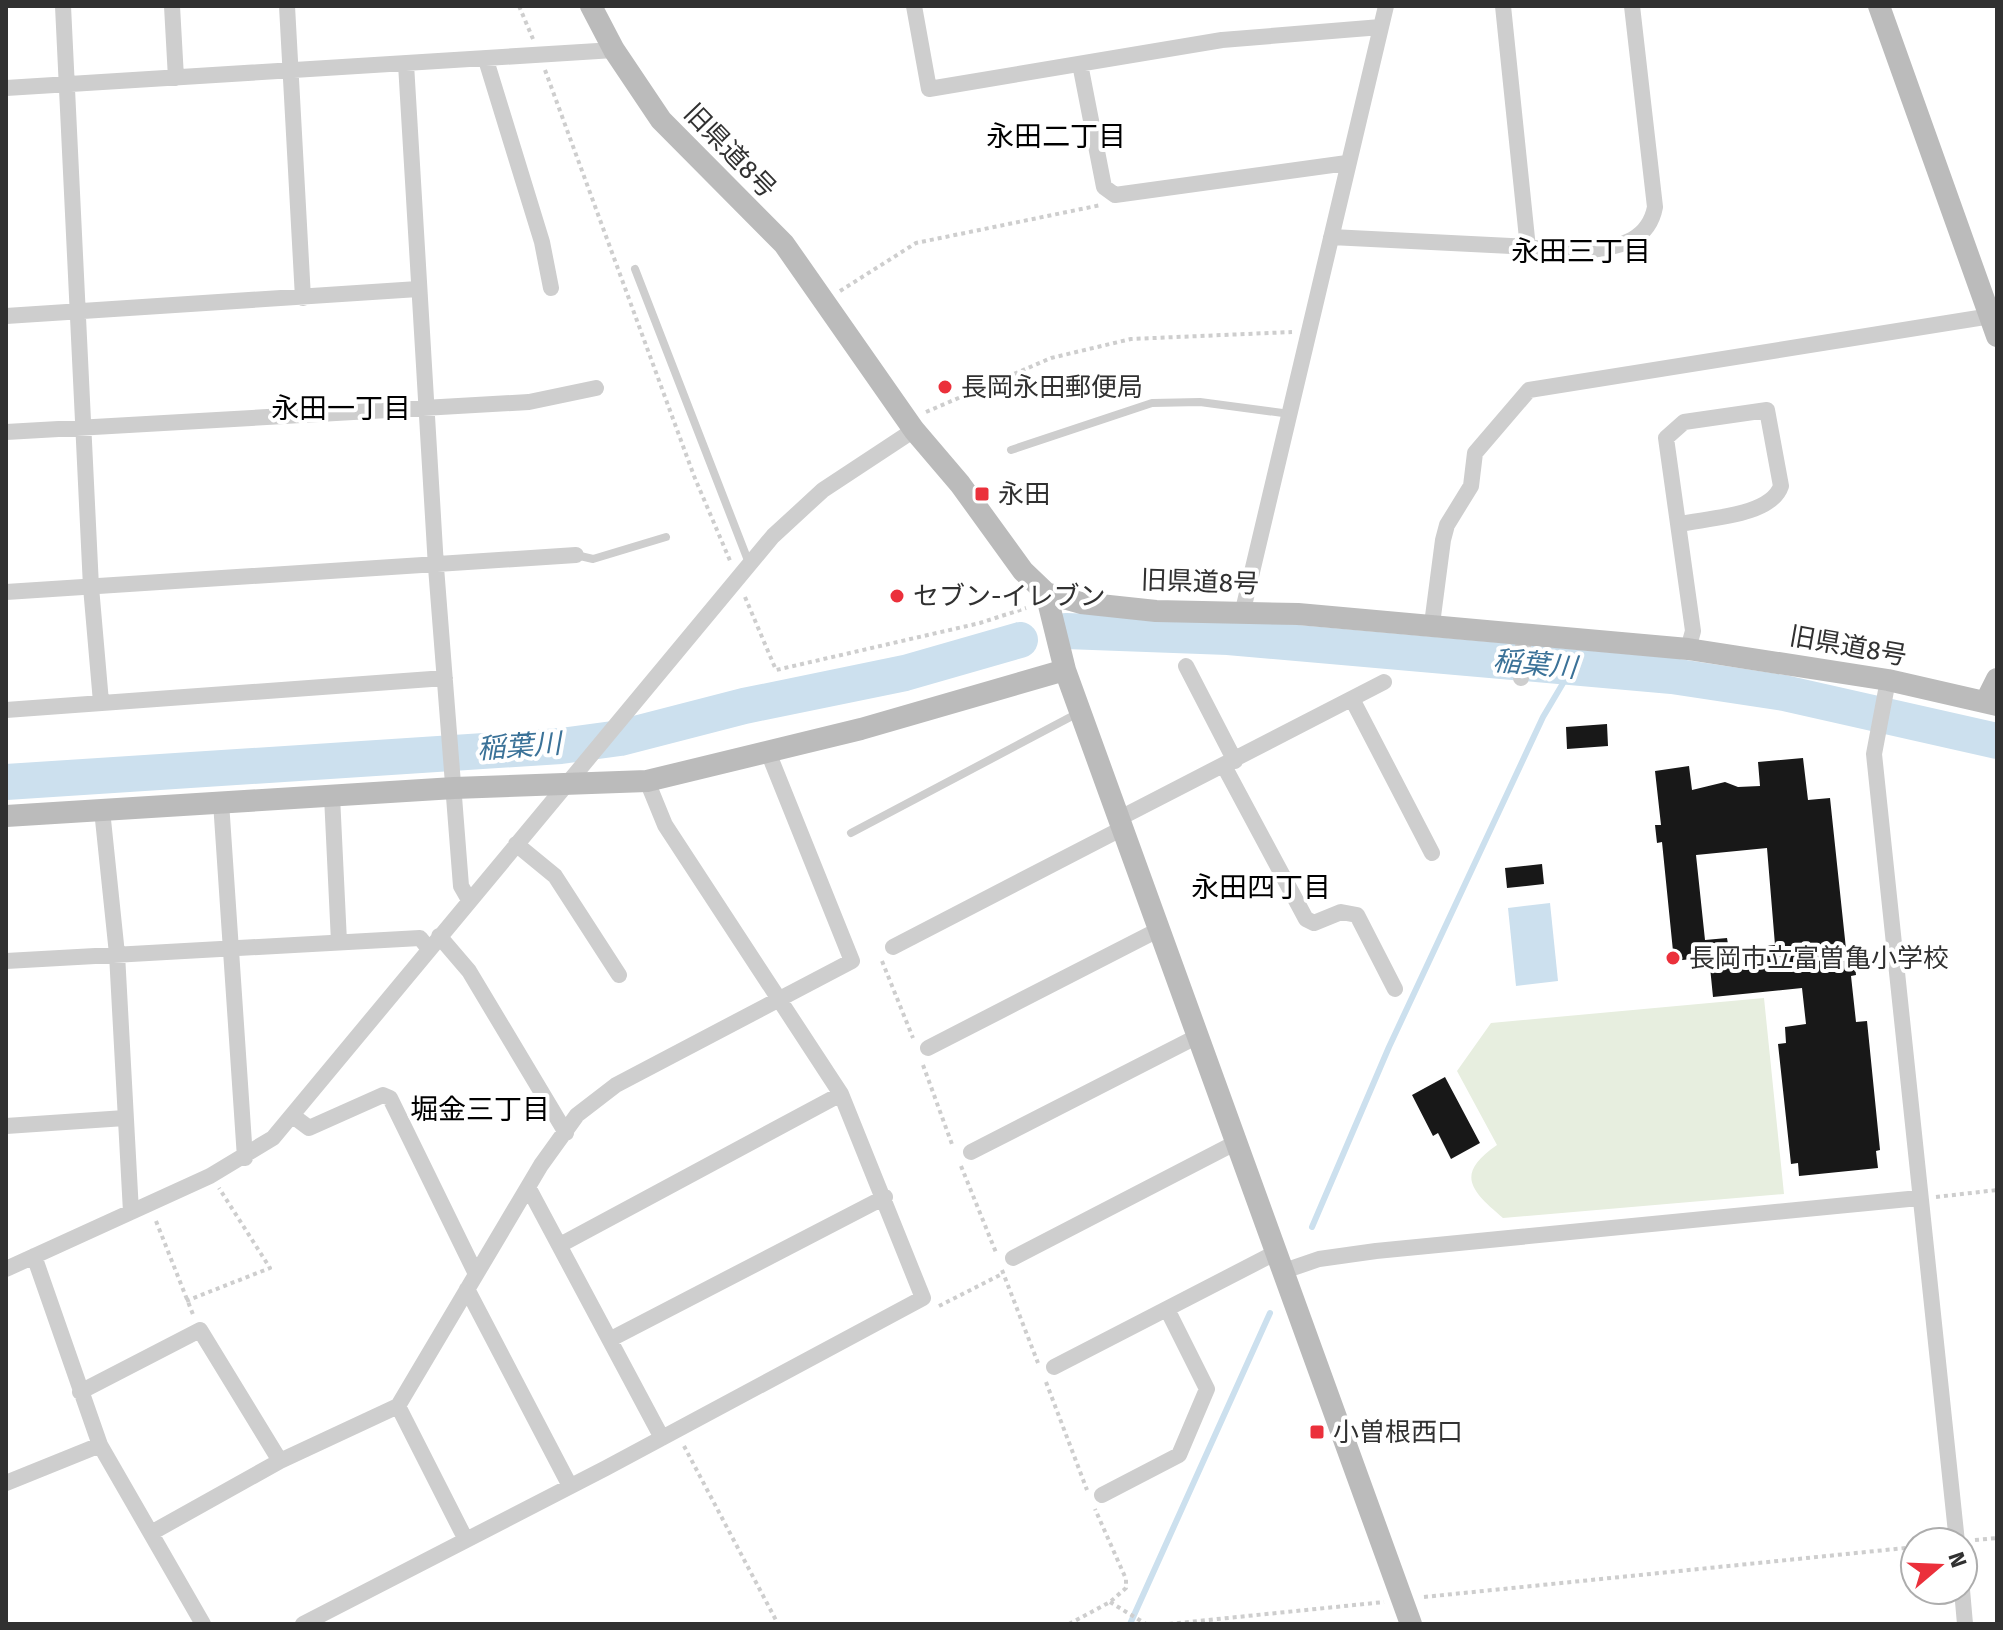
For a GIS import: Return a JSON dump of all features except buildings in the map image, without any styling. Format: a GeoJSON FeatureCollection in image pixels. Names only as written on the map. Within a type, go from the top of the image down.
{"type":"FeatureCollection","features":[{"type":"Feature","properties":{"kind":"street"},"geometry":{"type":"LineString","coordinates":[[63,6],[91,587],[101,702]]}},
{"type":"Feature","properties":{"kind":"street"},"geometry":{"type":"LineString","coordinates":[[172,6],[176,78]]}},
{"type":"Feature","properties":{"kind":"street"},"geometry":{"type":"LineString","coordinates":[[287,6],[303,298]]}},
{"type":"Feature","properties":{"kind":"street","name":"旧県道8号"},"geometry":{"type":"LineString","coordinates":[[591,6],[614,50],[661,120],[784,244],[912,426],[960,484],[1023,571],[1046,593],[1081,603],[1156,611],[1243,610],[1432,624],[1524,638],[1688,649],[1888,680],[1992,703]]}},
{"type":"Feature","properties":{"kind":"street"},"geometry":{"type":"LineString","coordinates":[[914,6],[929,89],[1222,40],[1381,27]]}},
{"type":"Feature","properties":{"kind":"street"},"geometry":{"type":"LineString","coordinates":[[1243,610],[1386,6]]}},
{"type":"Feature","properties":{"kind":"street"},"geometry":{"type":"LineString","coordinates":[[1503,6],[1528,248]]}},
{"type":"Feature","properties":{"kind":"street"},"geometry":{"type":"LineString","coordinates":[[1331,237],[1528,248],[1614,247],[1643,234],[1652,223],[1655,207],[1632,6]]}},
{"type":"Feature","properties":{"kind":"street"},"geometry":{"type":"LineString","coordinates":[[1432,624],[1443,540],[1447,525],[1471,486],[1475,453],[1529,390],[1994,326],[1879,6]]}},
{"type":"Feature","properties":{"kind":"street"},"geometry":{"type":"LineString","coordinates":[[6,88],[614,50]]}},
{"type":"Feature","properties":{"kind":"street"},"geometry":{"type":"LineString","coordinates":[[486,60],[542,242],[551,288]]}},
{"type":"Feature","properties":{"kind":"street"},"geometry":{"type":"LineString","coordinates":[[406,64],[436,567],[461,886],[469,900]]}},
{"type":"Feature","properties":{"kind":"street"},"geometry":{"type":"LineString","coordinates":[[1080,64],[1104,187],[1115,195],[1347,163]]}},
{"type":"Feature","properties":{"kind":"street"},"geometry":{"type":"LineString","coordinates":[[6,316],[418,289]]}},
{"type":"Feature","properties":{"kind":"street"},"geometry":{"type":"LineString","coordinates":[[6,432],[529,402],[596,388]]}},
{"type":"Feature","properties":{"kind":"street"},"geometry":{"type":"LineString","coordinates":[[1680,524],[1766,506],[1774,499],[1781,486],[1767,410],[1684,422],[1670,431],[1666,448],[1680,524],[1693,631],[1688,649]]}},
{"type":"Feature","properties":{"kind":"street"},"geometry":{"type":"LineString","coordinates":[[6,1269],[210,1176],[245,1158],[273,1138],[749,564],[804,505],[912,426]]}},
{"type":"Feature","properties":{"kind":"street"},"geometry":{"type":"LineString","coordinates":[[6,592],[436,567],[576,555]]}},
{"type":"Feature","properties":{"kind":"street"},"geometry":{"type":"LineString","coordinates":[[1046,593],[1065,670],[1411,1624]]}},
{"type":"Feature","properties":{"kind":"street"},"geometry":{"type":"LineString","coordinates":[[1521,678],[1524,638]]}},
{"type":"Feature","properties":{"kind":"street"},"geometry":{"type":"LineString","coordinates":[[1186,666],[1306,919],[1314,923],[1350,911],[1357,915],[1395,989]]}},
{"type":"Feature","properties":{"kind":"street"},"geometry":{"type":"LineString","coordinates":[[6,816],[454,788],[647,781],[768,752],[1065,670]]}},
{"type":"Feature","properties":{"kind":"street"},"geometry":{"type":"LineString","coordinates":[[6,710],[445,678]]}},
{"type":"Feature","properties":{"kind":"street"},"geometry":{"type":"LineString","coordinates":[[1992,703],[1997,679]]}},
{"type":"Feature","properties":{"kind":"street"},"geometry":{"type":"LineString","coordinates":[[1888,680],[1874,754],[1919,1198],[1963,1526]]}},
{"type":"Feature","properties":{"kind":"street"},"geometry":{"type":"LineString","coordinates":[[893,947],[1384,682]]}},
{"type":"Feature","properties":{"kind":"street"},"geometry":{"type":"LineString","coordinates":[[1352,699],[1432,853]]}},
{"type":"Feature","properties":{"kind":"street"},"geometry":{"type":"LineString","coordinates":[[151,1533],[280,1461],[398,1406],[528,1187],[577,1115],[616,1085],[852,961],[768,752]]}},
{"type":"Feature","properties":{"kind":"street"},"geometry":{"type":"LineString","coordinates":[[303,1624],[923,1298],[885,1197],[841,1094],[824,1064],[779,1002],[746,944],[665,825],[647,781]]}},
{"type":"Feature","properties":{"kind":"street"},"geometry":{"type":"LineString","coordinates":[[332,796],[339,942]]}},
{"type":"Feature","properties":{"kind":"street"},"geometry":{"type":"LineString","coordinates":[[221,802],[245,1158]]}},
{"type":"Feature","properties":{"kind":"street"},"geometry":{"type":"LineString","coordinates":[[102,810],[117,954],[131,1212]]}},
{"type":"Feature","properties":{"kind":"street"},"geometry":{"type":"LineString","coordinates":[[516,844],[555,876],[619,975]]}},
{"type":"Feature","properties":{"kind":"street"},"geometry":{"type":"LineString","coordinates":[[928,1048],[1160,929]]}},
{"type":"Feature","properties":{"kind":"street"},"geometry":{"type":"LineString","coordinates":[[6,961],[420,938],[434,943],[469,971],[566,1133]]}},
{"type":"Feature","properties":{"kind":"street"},"geometry":{"type":"LineString","coordinates":[[965,1157],[1198,1036]]}},
{"type":"Feature","properties":{"kind":"street"},"geometry":{"type":"LineString","coordinates":[[560,1245],[841,1094]]}},
{"type":"Feature","properties":{"kind":"street"},"geometry":{"type":"LineString","coordinates":[[293,1116],[309,1128],[374,1098],[383,1095],[390,1098],[472,1282],[570,1486]]}},
{"type":"Feature","properties":{"kind":"street"},"geometry":{"type":"LineString","coordinates":[[6,1126],[125,1118]]}},
{"type":"Feature","properties":{"kind":"street"},"geometry":{"type":"LineString","coordinates":[[1013,1258],[1237,1142]]}},
{"type":"Feature","properties":{"kind":"street"},"geometry":{"type":"LineString","coordinates":[[528,1187],[611,1339],[668,1434]]}},
{"type":"Feature","properties":{"kind":"street"},"geometry":{"type":"LineString","coordinates":[[611,1339],[830,1222],[885,1197]]}},
{"type":"Feature","properties":{"kind":"street"},"geometry":{"type":"LineString","coordinates":[[1048,1370],[1168,1311],[1281,1261],[1919,1198]]}},
{"type":"Feature","properties":{"kind":"street"},"geometry":{"type":"LineString","coordinates":[[34,1256],[100,1445],[203,1624]]}},
{"type":"Feature","properties":{"kind":"street"},"geometry":{"type":"LineString","coordinates":[[1102,1495],[1179,1455],[1207,1389],[1168,1311]]}},
{"type":"Feature","properties":{"kind":"street"},"geometry":{"type":"LineString","coordinates":[[80,1392],[200,1330],[280,1461]]}},
{"type":"Feature","properties":{"kind":"street"},"geometry":{"type":"LineString","coordinates":[[398,1406],[466,1540]]}},
{"type":"Feature","properties":{"kind":"street"},"geometry":{"type":"LineString","coordinates":[[6,1483],[100,1445]]}},
{"type":"Feature","properties":{"kind":"lane"},"geometry":{"type":"LineString","coordinates":[[635,269],[749,564]]}},
{"type":"Feature","properties":{"kind":"lane"},"geometry":{"type":"LineString","coordinates":[[1011,450],[1152,403],[1200,402],[1290,415]]}},
{"type":"Feature","properties":{"kind":"lane"},"geometry":{"type":"LineString","coordinates":[[576,555],[593,559],[666,537]]}},
{"type":"Feature","properties":{"kind":"lane"},"geometry":{"type":"LineString","coordinates":[[851,833],[1082,712]]}},
{"type":"Feature","properties":{"kind":"path"},"geometry":{"type":"LineString","coordinates":[[519,6],[535,44]]}},
{"type":"Feature","properties":{"kind":"path"},"geometry":{"type":"LineString","coordinates":[[543,64],[694,476],[776,670],[980,623],[1026,608]]}},
{"type":"Feature","properties":{"kind":"path"},"geometry":{"type":"LineString","coordinates":[[824,301],[916,243],[989,225],[1099,206],[1115,195]]}},
{"type":"Feature","properties":{"kind":"path"},"geometry":{"type":"LineString","coordinates":[[912,426],[943,402],[1051,358],[1131,339],[1310,330]]}},
{"type":"Feature","properties":{"kind":"path"},"geometry":{"type":"LineString","coordinates":[[893,947],[879,953],[954,1148]]}},
{"type":"Feature","properties":{"kind":"path"},"geometry":{"type":"LineString","coordinates":[[965,1157],[1048,1370]]}},
{"type":"Feature","properties":{"kind":"path"},"geometry":{"type":"LineString","coordinates":[[186,1301],[270,1268],[210,1176]]}},
{"type":"Feature","properties":{"kind":"path"},"geometry":{"type":"LineString","coordinates":[[1919,1198],[1997,1190]]}},
{"type":"Feature","properties":{"kind":"path"},"geometry":{"type":"LineString","coordinates":[[150,1204],[200,1330]]}},
{"type":"Feature","properties":{"kind":"path"},"geometry":{"type":"LineString","coordinates":[[668,1434],[778,1624]]}},
{"type":"Feature","properties":{"kind":"path"},"geometry":{"type":"LineString","coordinates":[[1169,1624],[1899,1549]]}},
{"type":"Feature","properties":{"kind":"path"},"geometry":{"type":"LineString","coordinates":[[1069,1624],[1110,1602],[1144,1623]]}},
{"type":"Feature","properties":{"kind":"green space"},"geometry":{"type":"Polygon","coordinates":[[[1764,998],[1784,1194],[1503,1218],[1482,1199],[1472,1182],[1472,1173],[1484,1155],[1497,1145],[1457,1071],[1491,1023],[1764,998]]]}},
{"type":"Feature","properties":{"kind":"water"},"geometry":{"type":"Polygon","coordinates":[[[1550,903],[1558,981],[1516,986],[1508,908],[1550,903]]]}},
{"type":"Feature","properties":{"kind":"waterway","name":"稲葉川"},"geometry":{"type":"LineString","coordinates":[[1066,631],[1228,637],[1672,676],[1784,693],[1997,741]]}},
{"type":"Feature","properties":{"kind":"waterway","name":"稲葉川"},"geometry":{"type":"LineString","coordinates":[[6,782],[561,746],[620,738],[744,706],[905,673],[1020,640]]}},
{"type":"Feature","properties":{"kind":"waterway"},"geometry":{"type":"LineString","coordinates":[[1312,1227],[1389,1047],[1543,717],[1572,668]]}},
{"type":"Feature","properties":{"kind":"waterway"},"geometry":{"type":"LineString","coordinates":[[1130,1624],[1270,1313]]}},
{"type":"Feature","properties":{"kind":"place","name":"長岡永田郵便局"},"geometry":{"type":"Point","coordinates":[945,387]}},
{"type":"Feature","properties":{"kind":"place","name":"永田"},"geometry":{"type":"Point","coordinates":[982,494]}},
{"type":"Feature","properties":{"kind":"place","name":"セブン-イレブン"},"geometry":{"type":"Point","coordinates":[897,596]}},
{"type":"Feature","properties":{"kind":"place","name":"長岡市立富曽亀小学校"},"geometry":{"type":"Point","coordinates":[1673,958]}},
{"type":"Feature","properties":{"kind":"place","name":"小曽根西口"},"geometry":{"type":"Point","coordinates":[1317,1432]}},
{"type":"Feature","properties":{"kind":"district","name":"永田二丁目"},"geometry":{"type":"Point","coordinates":[1056,136]}},
{"type":"Feature","properties":{"kind":"district","name":"永田三丁目"},"geometry":{"type":"Point","coordinates":[1581,251]}},
{"type":"Feature","properties":{"kind":"district","name":"永田一丁目"},"geometry":{"type":"Point","coordinates":[341,408]}},
{"type":"Feature","properties":{"kind":"district","name":"永田四丁目"},"geometry":{"type":"Point","coordinates":[1261,887]}},
{"type":"Feature","properties":{"kind":"district","name":"堀金三丁目"},"geometry":{"type":"Point","coordinates":[480,1109]}}]}
